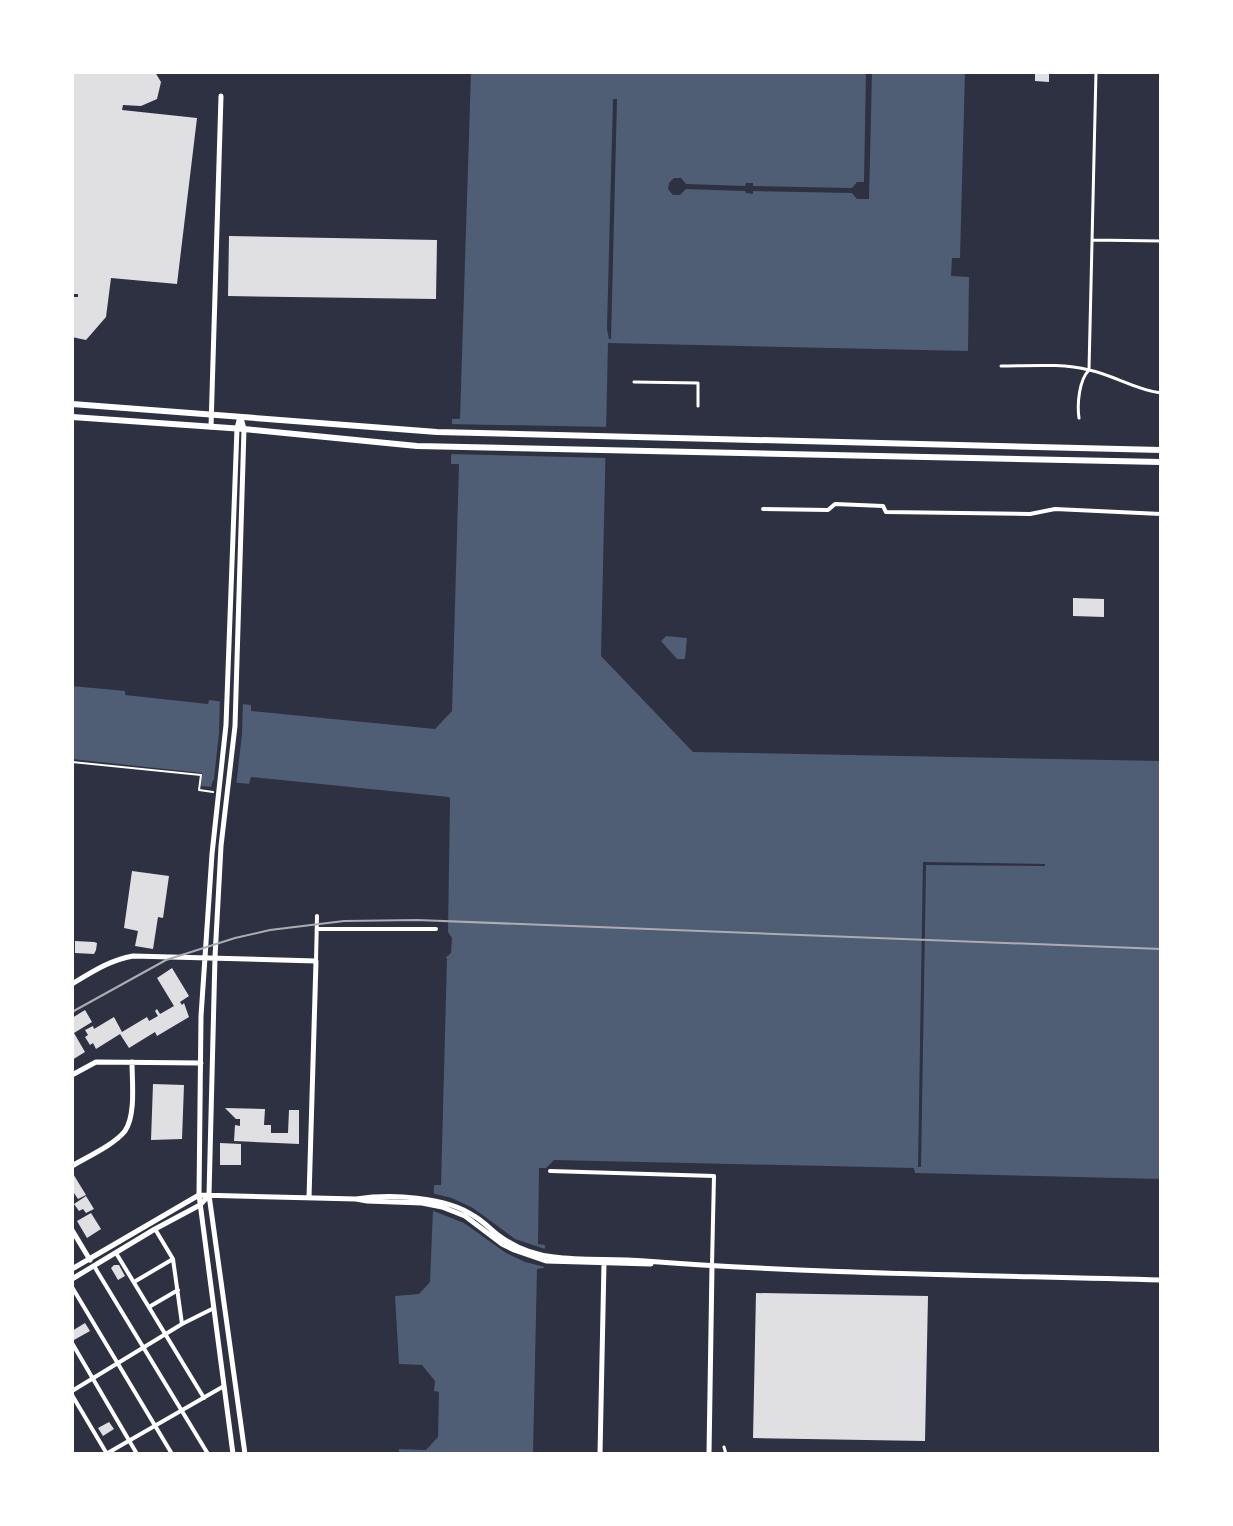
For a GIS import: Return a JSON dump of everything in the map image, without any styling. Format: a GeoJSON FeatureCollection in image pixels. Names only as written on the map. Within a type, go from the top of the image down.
{"type":"FeatureCollection","features":[{"type":"Feature","properties":{"kind":"main road"},"geometry":{"type":"LineString","coordinates":[[72,404],[437,432],[1161,450]]}},
{"type":"Feature","properties":{"kind":"main road"},"geometry":{"type":"LineString","coordinates":[[72,417],[417,446],[1161,462]]}},
{"type":"Feature","properties":{"kind":"street"},"geometry":{"type":"LineString","coordinates":[[1079,418],[1083,376],[1089,370],[1096,72]]}},
{"type":"Feature","properties":{"kind":"street"},"geometry":{"type":"LineString","coordinates":[[211,427],[221,96]]}},
{"type":"Feature","properties":{"kind":"street"},"geometry":{"type":"LineString","coordinates":[[1092,240],[1161,241]]}},
{"type":"Feature","properties":{"kind":"street"},"geometry":{"type":"LineString","coordinates":[[1001,366],[1072,366],[1161,393]]}},
{"type":"Feature","properties":{"kind":"street"},"geometry":{"type":"LineString","coordinates":[[634,382],[698,383],[698,406]]}},
{"type":"Feature","properties":{"kind":"street"},"geometry":{"type":"LineString","coordinates":[[240,417],[240,429],[236,694],[235,726],[221,846],[209,1195],[244,1452],[231,1453],[199,1195],[201,1016],[217,791],[226,725],[240,429]]}},
{"type":"Feature","properties":{"kind":"street"},"geometry":{"type":"LineString","coordinates":[[763,509],[828,510],[835,504],[883,506],[886,512],[1030,514],[1055,509],[1161,514]]}},
{"type":"Feature","properties":{"kind":"street"},"geometry":{"type":"LineString","coordinates":[[309,1198],[317,916]]}},
{"type":"Feature","properties":{"kind":"street"},"geometry":{"type":"LineString","coordinates":[[317,929],[436,929]]}},
{"type":"Feature","properties":{"kind":"street"},"geometry":{"type":"LineString","coordinates":[[72,984],[119,958],[148,955],[316,961]]}},
{"type":"Feature","properties":{"kind":"street"},"geometry":{"type":"LineString","coordinates":[[72,1075],[96,1062],[201,1063]]}},
{"type":"Feature","properties":{"kind":"street"},"geometry":{"type":"LineString","coordinates":[[72,1166],[117,1138],[127,1128],[132,1108],[132,1062]]}},
{"type":"Feature","properties":{"kind":"street"},"geometry":{"type":"LineString","coordinates":[[550,1171],[714,1176],[709,1454]]}},
{"type":"Feature","properties":{"kind":"street"},"geometry":{"type":"LineString","coordinates":[[72,1269],[199,1195],[209,1195],[367,1198],[459,1207],[507,1241],[546,1258],[644,1265],[664,1263],[1161,1280]]}},
{"type":"Feature","properties":{"kind":"street"},"geometry":{"type":"LineString","coordinates":[[72,1279],[200,1205],[209,1195]]}},
{"type":"Feature","properties":{"kind":"street"},"geometry":{"type":"LineString","coordinates":[[155,1229],[173,1259],[182,1324]]}},
{"type":"Feature","properties":{"kind":"street"},"geometry":{"type":"LineString","coordinates":[[72,1230],[208,1454]]}},
{"type":"Feature","properties":{"kind":"street"},"geometry":{"type":"LineString","coordinates":[[116,1253],[204,1398]]}},
{"type":"Feature","properties":{"kind":"street"},"geometry":{"type":"LineString","coordinates":[[134,1282],[173,1259]]}},
{"type":"Feature","properties":{"kind":"street"},"geometry":{"type":"LineString","coordinates":[[600,1454],[604,1262]]}},
{"type":"Feature","properties":{"kind":"street"},"geometry":{"type":"LineString","coordinates":[[72,1287],[172,1454]]}},
{"type":"Feature","properties":{"kind":"street"},"geometry":{"type":"LineString","coordinates":[[149,1307],[178,1290]]}},
{"type":"Feature","properties":{"kind":"street"},"geometry":{"type":"LineString","coordinates":[[214,1308],[92,1377],[72,1393],[106,1454],[224,1386]]}},
{"type":"Feature","properties":{"kind":"street"},"geometry":{"type":"LineString","coordinates":[[72,1343],[137,1454]]}},
{"type":"Feature","properties":{"kind":"street"},"geometry":{"type":"LineString","coordinates":[[724,1447],[726,1454]]}},
{"type":"Feature","properties":{"kind":"path"},"geometry":{"type":"LineString","coordinates":[[72,762],[201,775],[199,790],[217,791]]}},
{"type":"Feature","properties":{"kind":"water"},"geometry":{"type":"Polygon","coordinates":[[[471,72],[965,72],[960,258],[952,258],[951,276],[969,277],[968,351],[608,343],[601,656],[693,752],[1161,761],[1161,1179],[915,1173],[914,1168],[554,1160],[546,1168],[539,1168],[538,1244],[545,1245],[544,1268],[537,1269],[533,1454],[399,1454],[399,1449],[426,1450],[438,1437],[439,1392],[434,1391],[435,1381],[422,1365],[399,1364],[395,1296],[419,1294],[430,1282],[434,1185],[441,1185],[445,958],[451,953],[452,938],[448,932],[450,799],[251,777],[249,784],[213,780],[211,787],[201,786],[202,773],[72,759],[72,686],[208,704],[209,700],[251,705],[251,711],[435,729],[452,711],[459,464],[451,464],[452,419],[460,419],[471,72]]]}},
{"type":"Feature","properties":{"kind":"water"},"geometry":{"type":"Polygon","coordinates":[[[666,636],[687,638],[685,659],[677,659],[661,641],[666,636]]]}},
{"type":"Feature","properties":{"kind":"pier"},"geometry":{"type":"Polygon","coordinates":[[[866,72],[872,72],[869,199],[857,199],[852,193],[753,191],[753,194],[686,189],[680,195],[673,195],[668,189],[674,178],[681,178],[686,184],[745,186],[746,183],[753,183],[753,186],[852,188],[857,182],[864,182],[866,72]]]}},
{"type":"Feature","properties":{"kind":"pier"},"geometry":{"type":"Polygon","coordinates":[[[613,99],[617,99],[609,339],[607,329],[613,99]]]}},
{"type":"Feature","properties":{"kind":"pier"},"geometry":{"type":"Polygon","coordinates":[[[448,424],[610,427],[610,458],[447,454],[448,424]]]}},
{"type":"Feature","properties":{"kind":"pier"},"geometry":{"type":"Polygon","coordinates":[[[220,697],[243,700],[242,734],[236,786],[216,784],[213,788],[219,733],[220,697]]]}},
{"type":"Feature","properties":{"kind":"pier"},"geometry":{"type":"Polygon","coordinates":[[[923,862],[1045,866],[926,865],[921,1167],[918,1167],[923,862]]]}},
{"type":"Feature","properties":{"kind":"pier"},"geometry":{"type":"Polygon","coordinates":[[[431,1193],[473,1208],[515,1239],[545,1249],[545,1267],[506,1253],[464,1223],[431,1210],[431,1193]]]}},
{"type":"Feature","properties":{"kind":"building"},"geometry":{"type":"Polygon","coordinates":[[[72,72],[155,72],[161,82],[157,99],[141,106],[123,105],[122,110],[197,118],[177,284],[111,278],[106,317],[86,340],[72,337],[72,297],[78,297],[78,294],[72,294],[72,72]]]}},
{"type":"Feature","properties":{"kind":"building"},"geometry":{"type":"Polygon","coordinates":[[[1035,72],[1049,72],[1049,82],[1035,81],[1035,72]]]}},
{"type":"Feature","properties":{"kind":"building"},"geometry":{"type":"Polygon","coordinates":[[[229,236],[437,240],[436,299],[228,296],[229,236]]]}},
{"type":"Feature","properties":{"kind":"building"},"geometry":{"type":"Polygon","coordinates":[[[1073,598],[1104,599],[1104,617],[1073,616],[1073,598]]]}},
{"type":"Feature","properties":{"kind":"building"},"geometry":{"type":"Polygon","coordinates":[[[132,871],[169,876],[163,918],[158,917],[153,949],[135,946],[138,931],[124,928],[132,871]]]}},
{"type":"Feature","properties":{"kind":"building"},"geometry":{"type":"Polygon","coordinates":[[[75,941],[97,943],[94,954],[75,953],[75,941]]]}},
{"type":"Feature","properties":{"kind":"building"},"geometry":{"type":"Polygon","coordinates":[[[172,968],[189,996],[180,1002],[182,1005],[184,1003],[189,1017],[129,1048],[120,1034],[96,1049],[93,1043],[90,1045],[85,1030],[93,1026],[94,1029],[114,1017],[122,1032],[147,1017],[149,1021],[158,1016],[157,1009],[160,1014],[174,1006],[157,978],[172,968]]]}},
{"type":"Feature","properties":{"kind":"building"},"geometry":{"type":"Polygon","coordinates":[[[85,1010],[92,1022],[74,1033],[85,1052],[72,1060],[72,1018],[85,1010]]]}},
{"type":"Feature","properties":{"kind":"building"},"geometry":{"type":"Polygon","coordinates":[[[153,1084],[184,1085],[182,1139],[151,1140],[153,1084]]]}},
{"type":"Feature","properties":{"kind":"building"},"geometry":{"type":"Polygon","coordinates":[[[225,1108],[265,1109],[264,1125],[271,1125],[271,1133],[288,1133],[289,1110],[299,1110],[299,1144],[234,1141],[235,1125],[240,1126],[240,1119],[225,1108]]]}},
{"type":"Feature","properties":{"kind":"building"},"geometry":{"type":"Polygon","coordinates":[[[220,1143],[241,1144],[241,1165],[220,1165],[220,1143]]]}},
{"type":"Feature","properties":{"kind":"building"},"geometry":{"type":"Polygon","coordinates":[[[72,1172],[86,1195],[78,1199],[72,1190],[72,1172]]]}},
{"type":"Feature","properties":{"kind":"building"},"geometry":{"type":"Polygon","coordinates":[[[86,1196],[94,1209],[86,1213],[83,1209],[79,1211],[74,1204],[86,1196]]]}},
{"type":"Feature","properties":{"kind":"building"},"geometry":{"type":"Polygon","coordinates":[[[91,1213],[101,1229],[87,1238],[77,1221],[91,1213]]]}},
{"type":"Feature","properties":{"kind":"building"},"geometry":{"type":"Polygon","coordinates":[[[119,1265],[125,1276],[118,1280],[111,1268],[119,1265]]]}},
{"type":"Feature","properties":{"kind":"building"},"geometry":{"type":"Polygon","coordinates":[[[756,1293],[928,1296],[925,1441],[753,1438],[756,1293]]]}},
{"type":"Feature","properties":{"kind":"building"},"geometry":{"type":"Polygon","coordinates":[[[85,1323],[90,1331],[74,1340],[72,1331],[85,1323]]]}},
{"type":"Feature","properties":{"kind":"building"},"geometry":{"type":"Polygon","coordinates":[[[109,1422],[114,1429],[103,1436],[98,1428],[109,1422]]]}},
{"type":"Feature","properties":{"kind":"railway"},"geometry":{"type":"LineString","coordinates":[[72,1012],[166,960],[270,930],[344,921],[417,920],[1161,949]]}}]}
